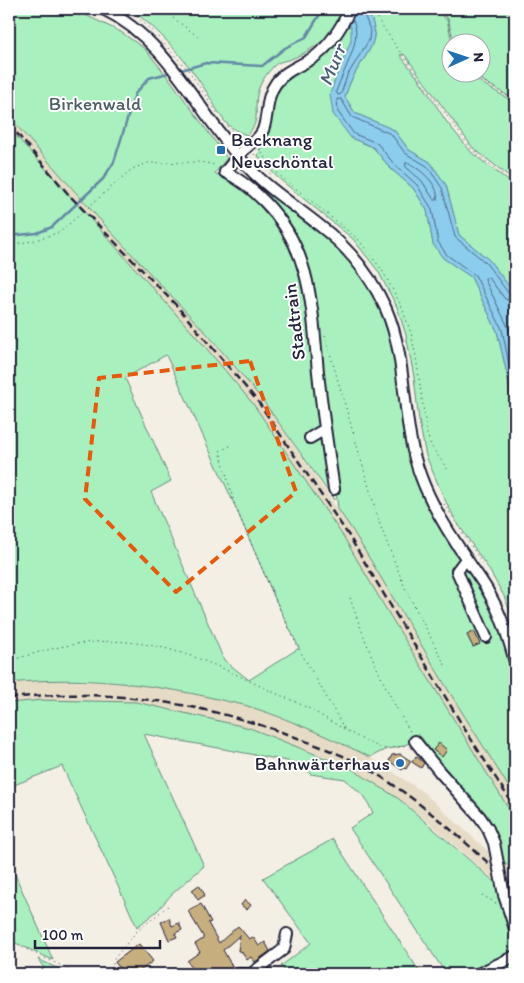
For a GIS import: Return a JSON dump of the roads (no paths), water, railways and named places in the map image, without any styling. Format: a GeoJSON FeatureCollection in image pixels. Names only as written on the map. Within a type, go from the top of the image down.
{"type":"FeatureCollection","features":[{"type":"Feature","properties":{"kind":"street"},"geometry":{"type":"LineString","coordinates":[[103,9],[123,20],[167,53],[219,135],[238,157],[256,176],[321,226],[346,249],[372,283],[386,309],[394,334],[400,359],[409,433],[421,478],[435,509],[490,594],[506,630],[515,662]]}},
{"type":"Feature","properties":{"kind":"street"},"geometry":{"type":"LineString","coordinates":[[238,157],[259,138],[263,131],[270,93],[277,82],[284,75],[316,56],[342,26],[350,9]]}},
{"type":"Feature","properties":{"kind":"street","name":"Stadtrain"},"geometry":{"type":"LineString","coordinates":[[238,157],[225,172],[248,187],[279,216],[292,237],[306,273],[312,305],[318,374],[328,422],[334,489]]}},
{"type":"Feature","properties":{"kind":"street"},"geometry":{"type":"LineString","coordinates":[[310,438],[328,422]]}},
{"type":"Feature","properties":{"kind":"street"},"geometry":{"type":"LineString","coordinates":[[466,559],[457,572],[486,637]]}},
{"type":"Feature","properties":{"kind":"street"},"geometry":{"type":"LineString","coordinates":[[415,741],[480,817],[488,830],[494,844],[505,900],[515,929]]}},
{"type":"Feature","properties":{"kind":"street"},"geometry":{"type":"LineString","coordinates":[[239,974],[251,974],[284,949],[287,934]]}},
{"type":"Feature","properties":{"kind":"street"},"geometry":{"type":"LineString","coordinates":[[478,974],[515,956]]}},
{"type":"Feature","properties":{"kind":"water"},"geometry":{"type":"Polygon","coordinates":[[[339,9],[366,9],[374,29],[374,38],[371,46],[351,81],[345,97],[355,113],[394,130],[409,150],[430,162],[446,185],[459,235],[489,260],[515,294],[515,431],[508,378],[497,331],[471,277],[443,258],[433,244],[427,210],[413,188],[390,168],[373,147],[351,138],[333,114],[330,94],[351,41],[351,27],[339,9]]]}},
{"type":"Feature","properties":{"kind":"waterway"},"geometry":{"type":"LineString","coordinates":[[178,71],[206,63],[262,66],[285,48],[306,37],[323,9]]}},
{"type":"Feature","properties":{"kind":"waterway"},"geometry":{"type":"LineString","coordinates":[[9,236],[37,233],[52,227],[103,179],[114,162],[135,94],[149,78],[172,72]]}},
{"type":"Feature","properties":{"kind":"railway"},"geometry":{"type":"LineString","coordinates":[[9,124],[69,195],[177,306],[259,403],[349,536],[464,728],[515,808]]}},
{"type":"Feature","properties":{"kind":"railway"},"geometry":{"type":"LineString","coordinates":[[9,698],[83,695],[154,701],[225,715],[295,737],[358,763],[400,790],[440,821],[515,887]]}},
{"type":"Feature","properties":{"kind":"place","name":"Backnang Neuschöntal"},"geometry":{"type":"Point","coordinates":[221,150]}},
{"type":"Feature","properties":{"kind":"place","name":"Bahnwärterhaus"},"geometry":{"type":"Point","coordinates":[400,763]}},
{"type":"Feature","properties":{"kind":"water label","name":"Murr"},"geometry":{"type":"Point","coordinates":[332,65]}},
{"type":"Feature","properties":{"kind":"park label","name":"Birkenwald"},"geometry":{"type":"Point","coordinates":[95,103]}}]}
